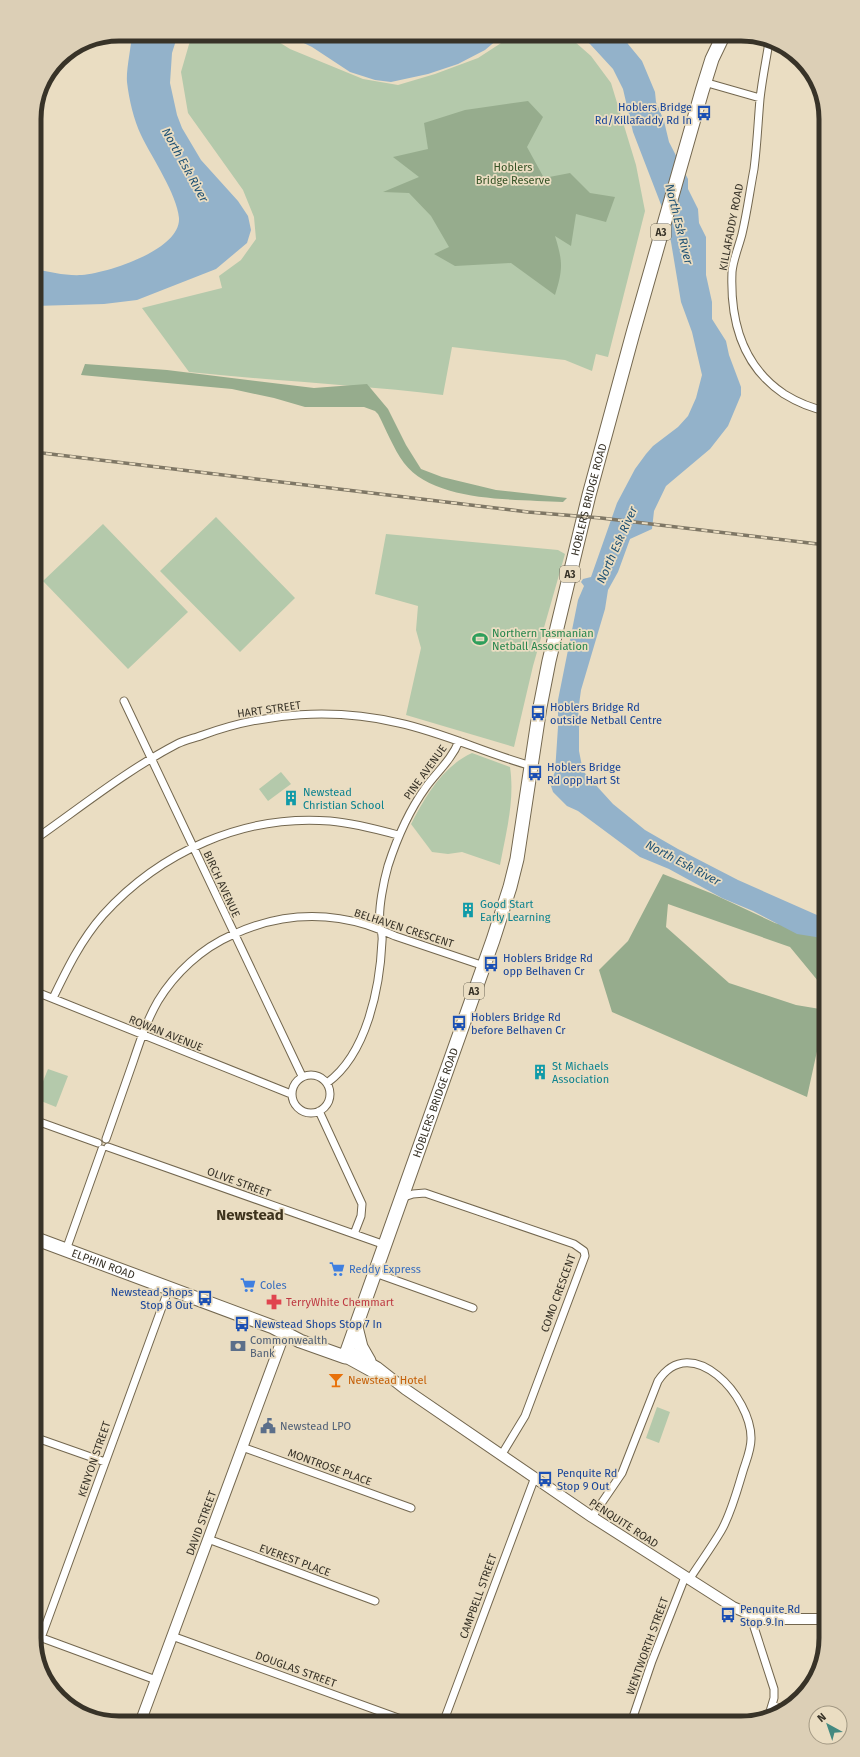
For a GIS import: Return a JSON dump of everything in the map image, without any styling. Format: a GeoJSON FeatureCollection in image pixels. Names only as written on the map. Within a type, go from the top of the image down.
{"type":"FeatureCollection","features":[{"type":"Feature","properties":{"kind":"highway","name":"HOBLERS BRIDGE ROAD"},"geometry":{"type":"LineString","coordinates":[[346,1353],[484,966],[504,905],[515,866],[532,766],[540,707],[549,661],[589,496],[633,333],[704,82],[712,59],[721,41]]}},
{"type":"Feature","properties":{"kind":"highway","name":"ELPHIN ROAD"},"geometry":{"type":"LineString","coordinates":[[41,1241],[285,1332],[300,1341],[346,1353]]}},
{"type":"Feature","properties":{"kind":"highway"},"geometry":{"type":"LineString","coordinates":[[356,1325],[361,1348],[369,1361]]}},
{"type":"Feature","properties":{"kind":"street","name":"KILLAFADDY ROAD"},"geometry":{"type":"LineString","coordinates":[[768,46],[760,98],[754,166],[742,233],[732,271],[735,319],[750,361],[761,375],[792,399],[819,410]]}},
{"type":"Feature","properties":{"kind":"street"},"geometry":{"type":"LineString","coordinates":[[704,82],[760,98]]}},
{"type":"Feature","properties":{"kind":"street","name":"BIRCH AVENUE"},"geometry":{"type":"LineString","coordinates":[[124,701],[233,934],[302,1076]]}},
{"type":"Feature","properties":{"kind":"street","name":"HART STREET"},"geometry":{"type":"LineString","coordinates":[[41,835],[151,759],[179,743],[212,731],[245,722],[280,716],[314,714],[367,717],[398,722],[532,766]]}},
{"type":"Feature","properties":{"kind":"street","name":"PINE AVENUE"},"geometry":{"type":"LineString","coordinates":[[327,1083],[337,1075],[343,1067],[360,1039],[368,1021],[374,1001],[379,975],[382,939],[382,930],[379,922],[384,879],[398,835],[412,808],[426,787],[454,754],[459,741]]}},
{"type":"Feature","properties":{"kind":"street"},"geometry":{"type":"LineString","coordinates":[[53,998],[76,954],[102,916],[122,896],[157,867],[193,847],[243,829],[270,824],[301,821],[330,821],[351,824],[398,835]]}},
{"type":"Feature","properties":{"kind":"street","name":"BELHAVEN CRESCENT"},"geometry":{"type":"LineString","coordinates":[[103,1146],[101,1139],[106,1139],[142,1035],[158,1001],[180,972],[204,951],[233,934],[257,924],[304,916],[342,919],[367,925],[484,966]]}},
{"type":"Feature","properties":{"kind":"street","name":"ROWAN AVENUE"},"geometry":{"type":"LineString","coordinates":[[41,994],[291,1094]]}},
{"type":"Feature","properties":{"kind":"street"},"geometry":{"type":"LineString","coordinates":[[302,1076],[318,1076],[327,1083],[330,1096],[328,1102],[319,1111],[306,1113],[295,1106],[291,1094],[294,1084],[302,1076]]}},
{"type":"Feature","properties":{"kind":"street"},"geometry":{"type":"LineString","coordinates":[[319,1111],[362,1204],[361,1216],[354,1234]]}},
{"type":"Feature","properties":{"kind":"street","name":"OLIVE STREET"},"geometry":{"type":"LineString","coordinates":[[41,1123],[103,1146],[385,1245]]}},
{"type":"Feature","properties":{"kind":"street"},"geometry":{"type":"LineString","coordinates":[[66,1250],[103,1146]]}},
{"type":"Feature","properties":{"kind":"street","name":"COMO CRESCENT"},"geometry":{"type":"LineString","coordinates":[[401,1198],[425,1192],[574,1244],[584,1251],[585,1256],[525,1416],[502,1454]]}},
{"type":"Feature","properties":{"kind":"street"},"geometry":{"type":"LineString","coordinates":[[375,1273],[473,1308]]}},
{"type":"Feature","properties":{"kind":"street","name":"KENYON STREET"},"geometry":{"type":"LineString","coordinates":[[41,1626],[105,1462],[169,1288]]}},
{"type":"Feature","properties":{"kind":"street","name":"DAVID STREET"},"geometry":{"type":"LineString","coordinates":[[143,1716],[285,1332]]}},
{"type":"Feature","properties":{"kind":"street","name":"PENQUITE ROAD"},"geometry":{"type":"LineString","coordinates":[[346,1353],[369,1361],[405,1389]]}},
{"type":"Feature","properties":{"kind":"street","name":"PENQUITE ROAD"},"geometry":{"type":"LineString","coordinates":[[346,1353],[405,1389],[592,1517],[732,1607],[755,1617],[767,1620],[819,1619]]}},
{"type":"Feature","properties":{"kind":"street","name":"WENTWORTH STREET"},"geometry":{"type":"LineString","coordinates":[[592,1517],[622,1474],[658,1381],[663,1374],[678,1364],[694,1363],[707,1367],[728,1383],[750,1425],[751,1438],[749,1453],[722,1530],[687,1578],[655,1653],[633,1716]]}},
{"type":"Feature","properties":{"kind":"street"},"geometry":{"type":"LineString","coordinates":[[41,1439],[105,1462]]}},
{"type":"Feature","properties":{"kind":"street","name":"MONTROSE PLACE"},"geometry":{"type":"LineString","coordinates":[[242,1447],[411,1508]]}},
{"type":"Feature","properties":{"kind":"street","name":"CAMPBELL STREET"},"geometry":{"type":"LineString","coordinates":[[446,1716],[535,1477]]}},
{"type":"Feature","properties":{"kind":"street","name":"EVEREST PLACE"},"geometry":{"type":"LineString","coordinates":[[208,1539],[375,1601]]}},
{"type":"Feature","properties":{"kind":"street"},"geometry":{"type":"LineString","coordinates":[[755,1617],[754,1627],[774,1689],[774,1698],[770,1710]]}},
{"type":"Feature","properties":{"kind":"street","name":"DOUGLAS STREET"},"geometry":{"type":"LineString","coordinates":[[172,1636],[393,1716]]}},
{"type":"Feature","properties":{"kind":"street"},"geometry":{"type":"LineString","coordinates":[[41,1637],[156,1680]]}},
{"type":"Feature","properties":{"kind":"street"},"geometry":{"type":"LineString","coordinates":[[772,1705],[778,1707]]}},
{"type":"Feature","properties":{"kind":"green space","name":"Hoblers Bridge Reserve"},"geometry":{"type":"Polygon","coordinates":[[[190,41],[277,41],[290,49],[363,79],[398,85],[435,74],[478,58],[504,41],[574,41],[591,56],[611,83],[636,165],[645,211],[608,357],[596,354],[592,371],[565,360],[452,347],[443,395],[380,388],[189,372],[142,308],[222,288],[219,276],[241,260],[256,239],[254,217],[243,190],[188,113],[181,72],[190,41]]]}},
{"type":"Feature","properties":{"kind":"green space"},"geometry":{"type":"Polygon","coordinates":[[[528,101],[543,117],[527,147],[544,178],[570,173],[590,193],[615,197],[606,222],[576,214],[571,246],[555,236],[561,259],[561,272],[555,295],[511,263],[455,266],[434,254],[449,247],[431,216],[409,193],[383,192],[419,177],[393,157],[428,149],[424,123],[465,110],[528,101]]]}},
{"type":"Feature","properties":{"kind":"green space"},"geometry":{"type":"Polygon","coordinates":[[[85,364],[167,370],[314,388],[367,384],[388,409],[406,445],[421,469],[442,477],[496,490],[567,498],[563,502],[500,499],[455,492],[435,486],[418,476],[404,463],[393,445],[378,414],[375,411],[364,407],[305,407],[274,398],[232,389],[81,375],[85,364]]]}},
{"type":"Feature","properties":{"kind":"green space"},"geometry":{"type":"Polygon","coordinates":[[[216,517],[295,598],[240,652],[160,571],[216,517]]]}},
{"type":"Feature","properties":{"kind":"green space"},"geometry":{"type":"Polygon","coordinates":[[[103,524],[188,612],[128,669],[43,581],[103,524]]]}},
{"type":"Feature","properties":{"kind":"green space","name":"Northern Tasmanian Netball Association"},"geometry":{"type":"Polygon","coordinates":[[[386,534],[558,550],[565,554],[533,666],[514,747],[406,715],[421,648],[416,630],[418,606],[375,594],[386,534]]]}},
{"type":"Feature","properties":{"kind":"green space"},"geometry":{"type":"Polygon","coordinates":[[[472,753],[510,767],[511,804],[500,865],[462,852],[448,854],[432,852],[411,824],[422,803],[436,783],[452,766],[472,753]]]}},
{"type":"Feature","properties":{"kind":"green space"},"geometry":{"type":"Polygon","coordinates":[[[281,772],[291,784],[268,801],[259,789],[281,772]]]}},
{"type":"Feature","properties":{"kind":"green space"},"geometry":{"type":"Polygon","coordinates":[[[663,874],[713,894],[775,923],[819,935],[819,982],[790,947],[668,904],[666,927],[729,983],[796,1005],[819,1009],[819,1042],[807,1097],[612,1012],[599,970],[628,941],[663,874]]]}},
{"type":"Feature","properties":{"kind":"green space"},"geometry":{"type":"Polygon","coordinates":[[[48,1069],[68,1076],[56,1107],[41,1101],[41,1086],[48,1069]]]}},
{"type":"Feature","properties":{"kind":"green space"},"geometry":{"type":"Polygon","coordinates":[[[657,1407],[670,1412],[659,1443],[646,1438],[657,1407]]]}},
{"type":"Feature","properties":{"kind":"water","name":"North Esk River"},"geometry":{"type":"Polygon","coordinates":[[[131,41],[176,41],[172,53],[170,83],[177,115],[182,128],[201,160],[238,201],[248,216],[251,230],[247,243],[216,269],[137,300],[104,304],[41,306],[41,270],[58,274],[82,275],[108,270],[141,258],[156,250],[168,240],[176,230],[179,218],[174,198],[141,135],[130,103],[127,82],[131,41]]]}},
{"type":"Feature","properties":{"kind":"water"},"geometry":{"type":"Polygon","coordinates":[[[300,41],[496,41],[485,50],[458,64],[428,74],[391,82],[375,80],[350,72],[312,47],[300,41]]]}},
{"type":"Feature","properties":{"kind":"water","name":"North Esk River"},"geometry":{"type":"Polygon","coordinates":[[[586,41],[626,41],[642,61],[655,92],[656,102],[664,121],[669,142],[688,179],[688,189],[698,209],[699,223],[706,237],[706,275],[712,302],[712,319],[726,341],[729,355],[741,387],[741,395],[728,426],[710,449],[666,486],[654,511],[652,529],[630,539],[618,572],[608,590],[605,609],[581,690],[578,712],[581,721],[579,726],[579,751],[583,771],[613,804],[645,830],[738,880],[819,916],[819,938],[797,934],[753,911],[722,898],[669,869],[640,857],[578,811],[567,806],[553,792],[550,783],[555,772],[558,700],[578,600],[584,586],[581,582],[583,579],[591,577],[617,503],[635,469],[653,446],[678,427],[688,416],[696,398],[702,375],[692,332],[681,302],[665,215],[633,132],[623,89],[613,69],[586,41]]]}},
{"type":"Feature","properties":{"kind":"water"},"geometry":{"type":"Polygon","coordinates":[[[819,1096],[819,1114],[818,1111],[819,1096]]]}},
{"type":"Feature","properties":{"kind":"railway"},"geometry":{"type":"LineString","coordinates":[[41,453],[528,512],[601,518],[819,544]]}},
{"type":"Feature","properties":{"kind":"place","name":"Hoblers Bridge Rd/Killafaddy Rd In"},"geometry":{"type":"Point","coordinates":[704,113]}},
{"type":"Feature","properties":{"kind":"place","name":"Northern Tasmanian Netball Association"},"geometry":{"type":"Point","coordinates":[480,639]}},
{"type":"Feature","properties":{"kind":"place","name":"Hoblers Bridge Rd outside Netball Centre"},"geometry":{"type":"Point","coordinates":[538,713]}},
{"type":"Feature","properties":{"kind":"place","name":"Hoblers Bridge Rd opp Hart St"},"geometry":{"type":"Point","coordinates":[535,773]}},
{"type":"Feature","properties":{"kind":"place","name":"Newstead Christian School"},"geometry":{"type":"Point","coordinates":[291,798]}},
{"type":"Feature","properties":{"kind":"place","name":"Good Start Early Learning"},"geometry":{"type":"Point","coordinates":[468,910]}},
{"type":"Feature","properties":{"kind":"place","name":"Hoblers Bridge Rd opp Belhaven Cr"},"geometry":{"type":"Point","coordinates":[491,964]}},
{"type":"Feature","properties":{"kind":"place","name":"Hoblers Bridge Rd before Belhaven Cr"},"geometry":{"type":"Point","coordinates":[459,1023]}},
{"type":"Feature","properties":{"kind":"place","name":"St Michaels Association"},"geometry":{"type":"Point","coordinates":[540,1072]}},
{"type":"Feature","properties":{"kind":"place","name":"Reddy Express"},"geometry":{"type":"Point","coordinates":[337,1269]}},
{"type":"Feature","properties":{"kind":"place","name":"Coles"},"geometry":{"type":"Point","coordinates":[248,1285]}},
{"type":"Feature","properties":{"kind":"place","name":"Newstead Shops Stop 8 Out"},"geometry":{"type":"Point","coordinates":[205,1298]}},
{"type":"Feature","properties":{"kind":"place","name":"TerryWhite Chemmart"},"geometry":{"type":"Point","coordinates":[274,1302]}},
{"type":"Feature","properties":{"kind":"place","name":"Newstead Shops Stop 7 In"},"geometry":{"type":"Point","coordinates":[242,1324]}},
{"type":"Feature","properties":{"kind":"place","name":"Commonwealth Bank"},"geometry":{"type":"Point","coordinates":[238,1346]}},
{"type":"Feature","properties":{"kind":"place","name":"Newstead Hotel"},"geometry":{"type":"Point","coordinates":[336,1380]}},
{"type":"Feature","properties":{"kind":"place","name":"Newstead LPO"},"geometry":{"type":"Point","coordinates":[268,1426]}},
{"type":"Feature","properties":{"kind":"place","name":"Penquite Rd Stop 9 Out"},"geometry":{"type":"Point","coordinates":[545,1479]}},
{"type":"Feature","properties":{"kind":"place","name":"Penquite Rd Stop 9 In"},"geometry":{"type":"Point","coordinates":[728,1615]}},
{"type":"Feature","properties":{"kind":"district","name":"Newstead"},"geometry":{"type":"Point","coordinates":[250,1215]}}]}
